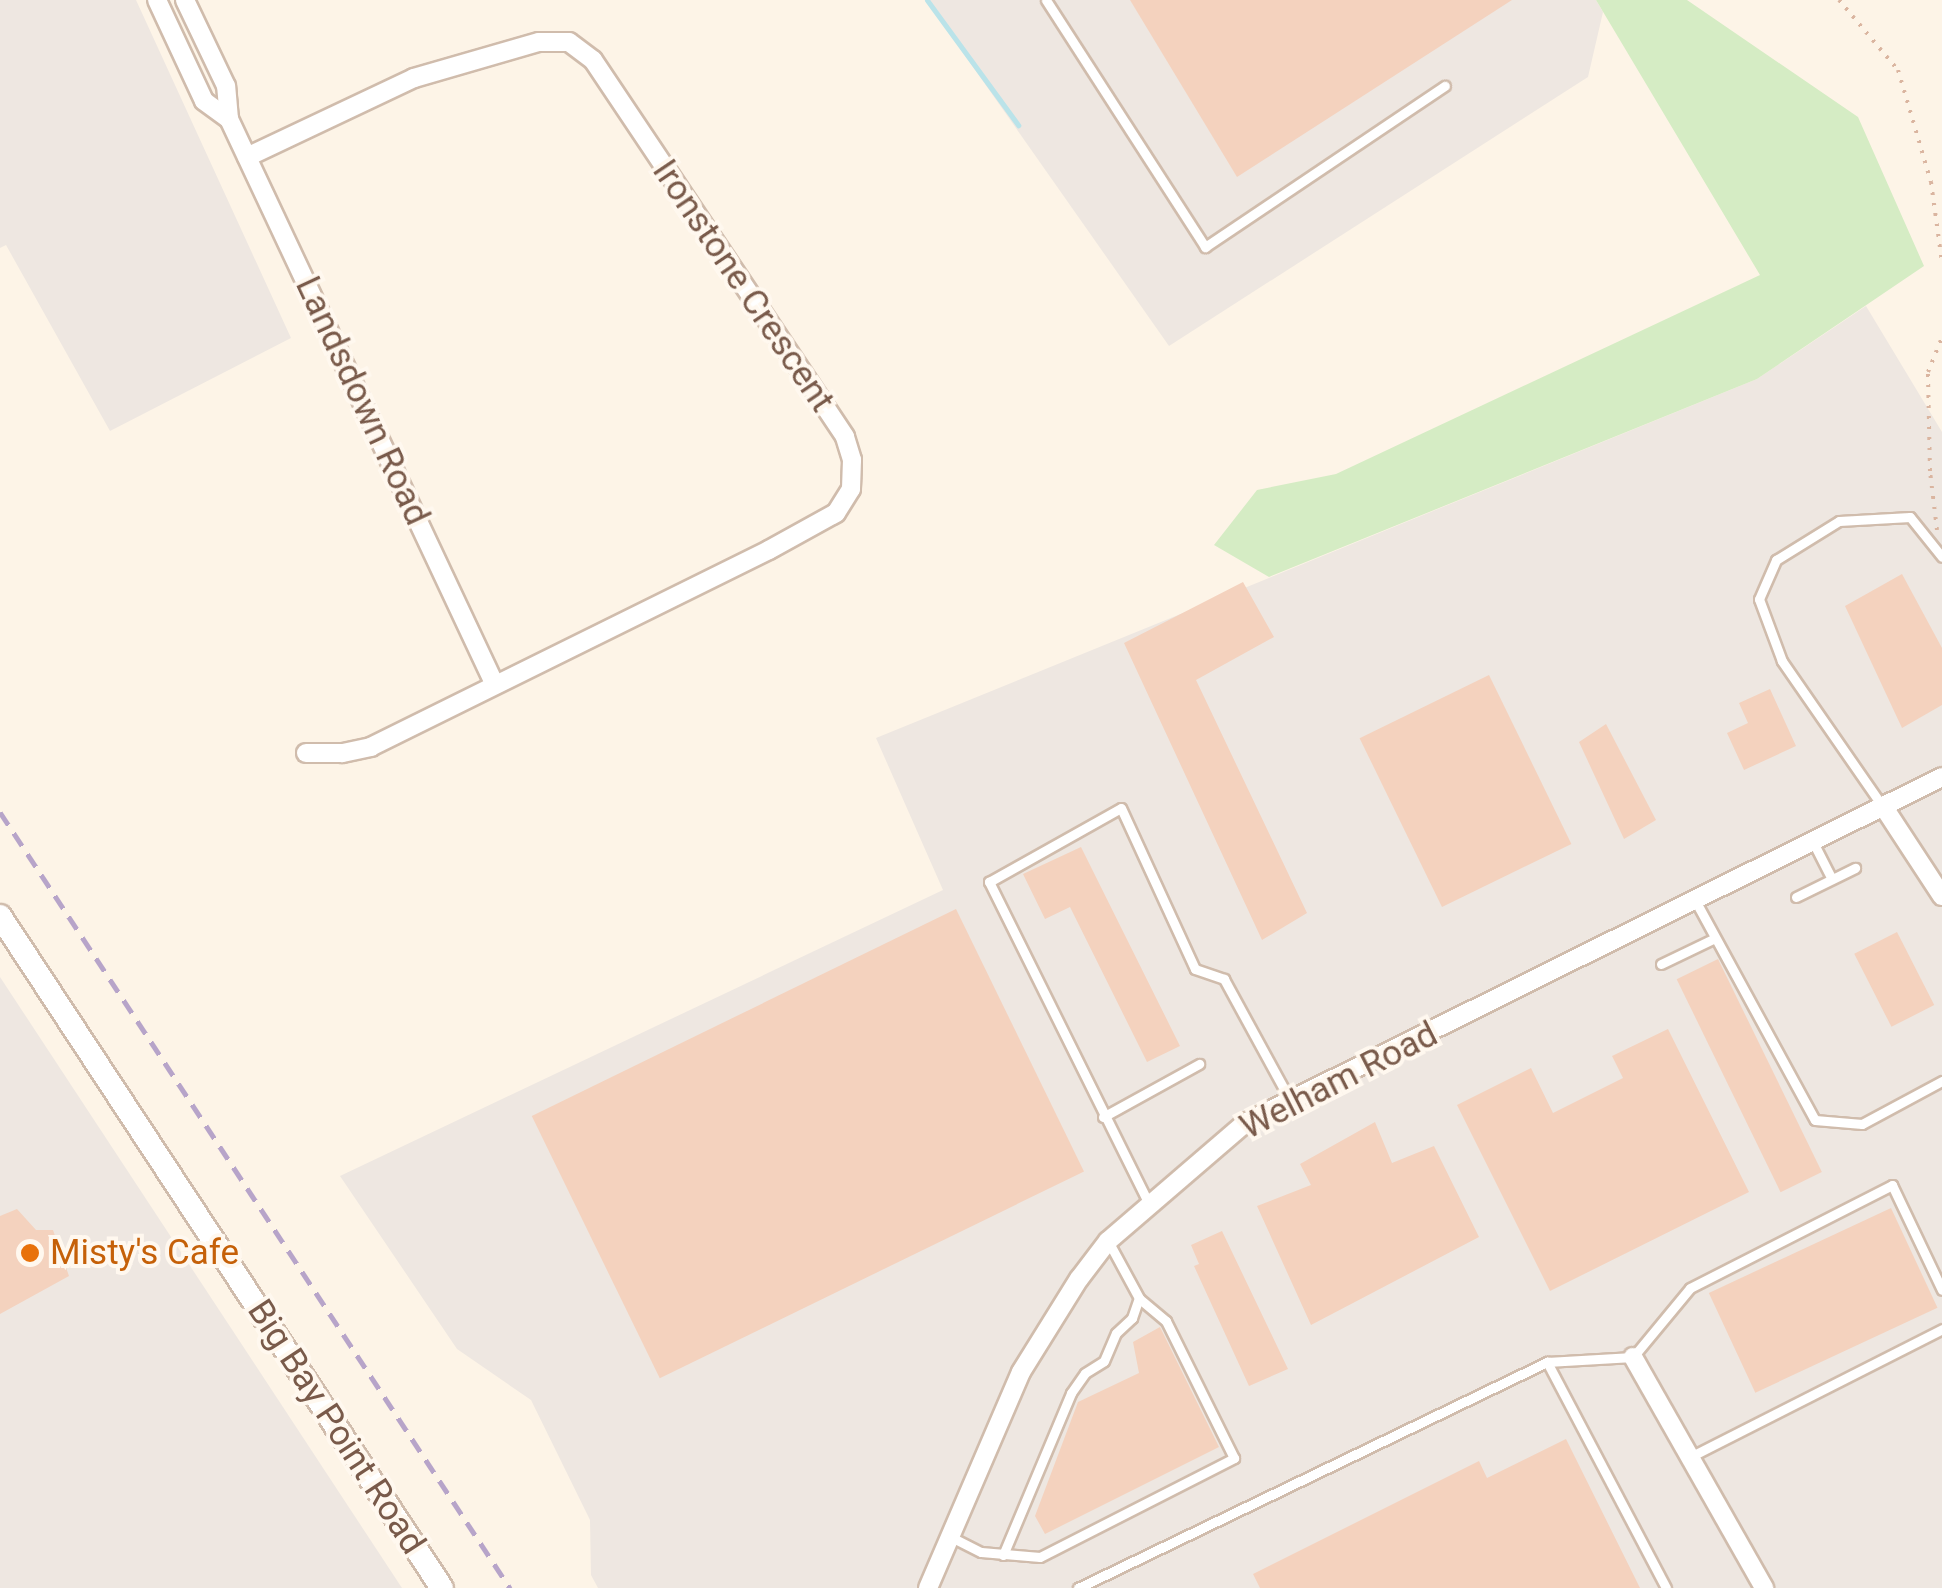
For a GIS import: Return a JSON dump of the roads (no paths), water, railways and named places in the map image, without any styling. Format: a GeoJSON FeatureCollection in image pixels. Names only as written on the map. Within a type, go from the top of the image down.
{"type":"FeatureCollection","features":[{"type":"Feature","properties":{"kind":"street","name":"Landsdown Road"},"geometry":{"type":"LineString","coordinates":[[157,0],[204,101],[229,118]]}},
{"type":"Feature","properties":{"kind":"street","name":"Landsdown Road"},"geometry":{"type":"LineString","coordinates":[[185,0],[226,86],[229,118],[247,158],[494,683]]}},
{"type":"Feature","properties":{"kind":"street","name":"Ironstone Crescent"},"geometry":{"type":"LineString","coordinates":[[247,158],[414,78],[539,42],[569,42],[593,60],[845,438],[852,460],[851,489],[836,513],[371,747],[342,754],[306,753]]}},
{"type":"Feature","properties":{"kind":"street","name":"Welham Road"},"geometry":{"type":"LineString","coordinates":[[928,1588],[953,1538],[1021,1372],[1108,1241],[1245,1123],[1289,1098],[1885,809],[1942,777]]}},
{"type":"Feature","properties":{"kind":"street"},"geometry":{"type":"LineString","coordinates":[[1885,809],[1942,896]]}},
{"type":"Feature","properties":{"kind":"street","name":"Big Bay Point Road"},"geometry":{"type":"LineString","coordinates":[[0,916],[442,1588]]}},
{"type":"Feature","properties":{"kind":"street"},"geometry":{"type":"LineString","coordinates":[[1633,1357],[1764,1588]]}},
{"type":"Feature","properties":{"kind":"lane"},"geometry":{"type":"LineString","coordinates":[[1046,0],[1204,248],[1445,86]]}},
{"type":"Feature","properties":{"kind":"lane"},"geometry":{"type":"LineString","coordinates":[[1885,809],[1782,661],[1760,599],[1776,560],[1839,522],[1910,517],[1941,554]]}},
{"type":"Feature","properties":{"kind":"lane"},"geometry":{"type":"LineString","coordinates":[[1150,1204],[989,882],[1122,808],[1195,969],[1224,980],[1289,1098]]}},
{"type":"Feature","properties":{"kind":"lane"},"geometry":{"type":"LineString","coordinates":[[1814,844],[1832,879]]}},
{"type":"Feature","properties":{"kind":"lane"},"geometry":{"type":"LineString","coordinates":[[1796,897],[1855,868]]}},
{"type":"Feature","properties":{"kind":"lane"},"geometry":{"type":"LineString","coordinates":[[1696,902],[1816,1120],[1862,1124],[1942,1081]]}},
{"type":"Feature","properties":{"kind":"lane"},"geometry":{"type":"LineString","coordinates":[[1661,964],[1715,938]]}},
{"type":"Feature","properties":{"kind":"lane"},"geometry":{"type":"LineString","coordinates":[[1104,1116],[1200,1064]]}},
{"type":"Feature","properties":{"kind":"lane"},"geometry":{"type":"LineString","coordinates":[[1078,1588],[1547,1362],[1633,1357],[1690,1288],[1892,1185],[1942,1290]]}},
{"type":"Feature","properties":{"kind":"lane"},"geometry":{"type":"LineString","coordinates":[[953,1538],[981,1552],[1040,1557],[1234,1458],[1166,1321],[1139,1298],[1108,1241]]}},
{"type":"Feature","properties":{"kind":"lane"},"geometry":{"type":"LineString","coordinates":[[1004,1555],[1070,1393],[1085,1373],[1104,1361],[1116,1333],[1132,1318],[1139,1298]]}},
{"type":"Feature","properties":{"kind":"lane"},"geometry":{"type":"LineString","coordinates":[[1690,1458],[1942,1330]]}},
{"type":"Feature","properties":{"kind":"lane"},"geometry":{"type":"LineString","coordinates":[[1547,1362],[1666,1588]]}},
{"type":"Feature","properties":{"kind":"waterway"},"geometry":{"type":"LineString","coordinates":[[927,0],[1018,125]]}},
{"type":"Feature","properties":{"kind":"railway"},"geometry":{"type":"LineString","coordinates":[[0,812],[510,1588]]}},
{"type":"Feature","properties":{"kind":"place","name":"Misty's Cafe"},"geometry":{"type":"Point","coordinates":[30,1253]}}]}
